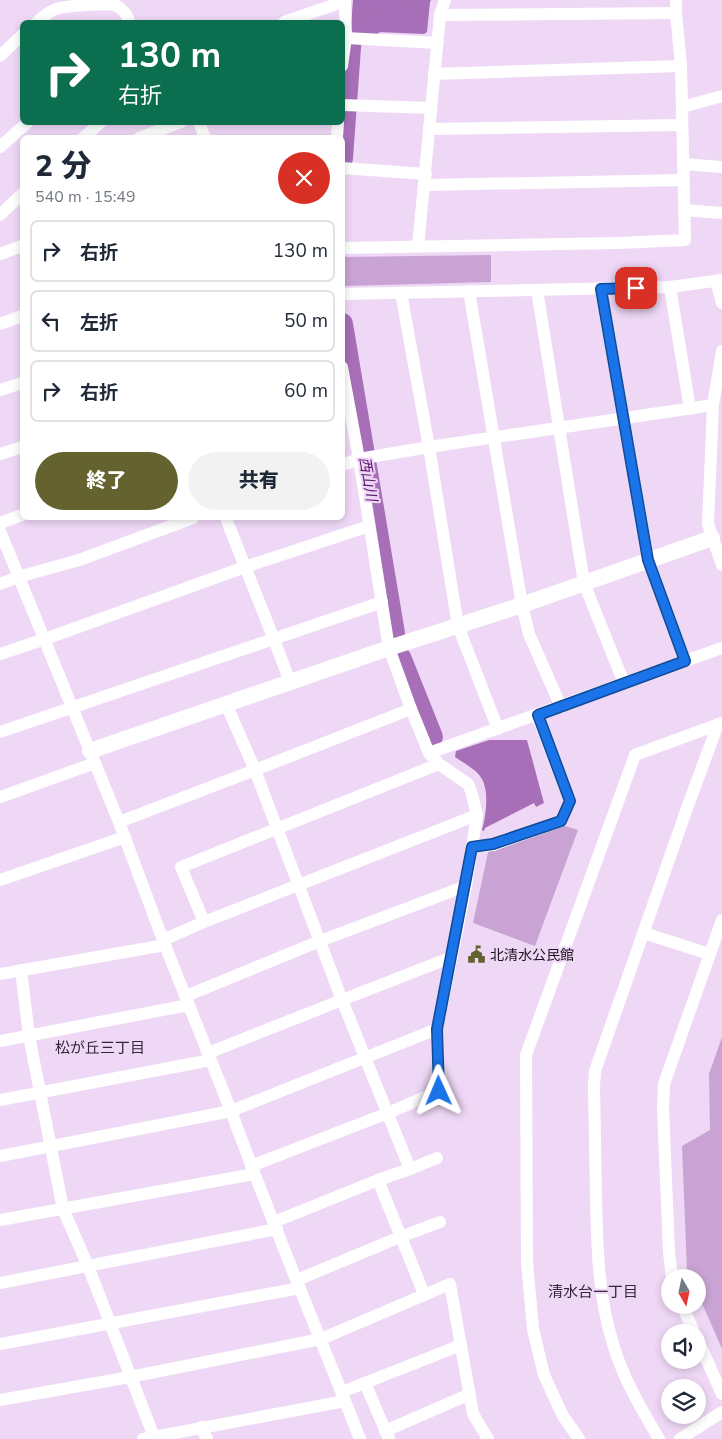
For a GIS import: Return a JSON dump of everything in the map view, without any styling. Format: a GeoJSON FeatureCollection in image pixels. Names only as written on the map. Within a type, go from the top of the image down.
{"type":"FeatureCollection","features":[{"type":"Feature","properties":{"kind":"street"},"geometry":{"type":"LineString","coordinates":[[418,246],[440,15],[445,0]]}},
{"type":"Feature","properties":{"kind":"street"},"geometry":{"type":"LineString","coordinates":[[290,20],[345,1],[345,45]]}},
{"type":"Feature","properties":{"kind":"street"},"geometry":{"type":"LineString","coordinates":[[39,20],[57,8],[114,5],[122,9],[129,20]]}},
{"type":"Feature","properties":{"kind":"street"},"geometry":{"type":"LineString","coordinates":[[345,248],[685,240],[682,107],[676,6],[440,15]]}},
{"type":"Feature","properties":{"kind":"street"},"geometry":{"type":"LineString","coordinates":[[0,56],[20,38]]}},
{"type":"Feature","properties":{"kind":"street"},"geometry":{"type":"LineString","coordinates":[[346,38],[438,43]]}},
{"type":"Feature","properties":{"kind":"street"},"geometry":{"type":"LineString","coordinates":[[434,74],[680,66]]}},
{"type":"Feature","properties":{"kind":"street"},"geometry":{"type":"LineString","coordinates":[[682,107],[722,96]]}},
{"type":"Feature","properties":{"kind":"street"},"geometry":{"type":"LineString","coordinates":[[345,105],[431,108]]}},
{"type":"Feature","properties":{"kind":"street"},"geometry":{"type":"LineString","coordinates":[[0,147],[25,125]]}},
{"type":"Feature","properties":{"kind":"street"},"geometry":{"type":"LineString","coordinates":[[86,135],[98,125]]}},
{"type":"Feature","properties":{"kind":"street"},"geometry":{"type":"LineString","coordinates":[[147,135],[173,125]]}},
{"type":"Feature","properties":{"kind":"street"},"geometry":{"type":"LineString","coordinates":[[430,129],[682,125]]}},
{"type":"Feature","properties":{"kind":"street"},"geometry":{"type":"LineString","coordinates":[[683,164],[722,167]]}},
{"type":"Feature","properties":{"kind":"street"},"geometry":{"type":"LineString","coordinates":[[345,168],[425,180],[683,180]]}},
{"type":"Feature","properties":{"kind":"street"},"geometry":{"type":"LineString","coordinates":[[0,215],[20,196]]}},
{"type":"Feature","properties":{"kind":"street"},"geometry":{"type":"LineString","coordinates":[[684,210],[722,213]]}},
{"type":"Feature","properties":{"kind":"street"},"geometry":{"type":"LineString","coordinates":[[0,254],[20,247]]}},
{"type":"Feature","properties":{"kind":"street"},"geometry":{"type":"LineString","coordinates":[[345,294],[670,287],[719,281],[722,303]]}},
{"type":"Feature","properties":{"kind":"street"},"geometry":{"type":"LineString","coordinates":[[670,287],[690,409]]}},
{"type":"Feature","properties":{"kind":"street"},"geometry":{"type":"LineString","coordinates":[[601,289],[648,560],[685,661]]}},
{"type":"Feature","properties":{"kind":"street"},"geometry":{"type":"LineString","coordinates":[[536,290],[584,583],[624,683]]}},
{"type":"Feature","properties":{"kind":"street"},"geometry":{"type":"LineString","coordinates":[[469,291],[522,605],[529,634],[561,706]]}},
{"type":"Feature","properties":{"kind":"street"},"geometry":{"type":"LineString","coordinates":[[401,293],[429,447],[458,626],[498,729]]}},
{"type":"Feature","properties":{"kind":"street"},"geometry":{"type":"LineString","coordinates":[[0,324],[20,317]]}},
{"type":"Feature","properties":{"kind":"street"},"geometry":{"type":"LineString","coordinates":[[722,351],[713,405],[708,524],[722,565]]}},
{"type":"Feature","properties":{"kind":"street"},"geometry":{"type":"LineString","coordinates":[[0,390],[20,384]]}},
{"type":"Feature","properties":{"kind":"street"},"geometry":{"type":"LineString","coordinates":[[0,1220],[252,1170],[439,1091],[437,1029],[466,886],[477,816],[468,784],[439,764],[430,753],[388,648],[359,459],[346,400]]}},
{"type":"Feature","properties":{"kind":"street"},"geometry":{"type":"LineString","coordinates":[[345,464],[359,459],[429,447],[713,405]]}},
{"type":"Feature","properties":{"kind":"street"},"geometry":{"type":"LineString","coordinates":[[0,454],[20,448]]}},
{"type":"Feature","properties":{"kind":"street"},"geometry":{"type":"LineString","coordinates":[[0,523],[20,516]]}},
{"type":"Feature","properties":{"kind":"street"},"geometry":{"type":"LineString","coordinates":[[0,584],[78,560],[188,520]]}},
{"type":"Feature","properties":{"kind":"street"},"geometry":{"type":"LineString","coordinates":[[227,520],[290,682]]}},
{"type":"Feature","properties":{"kind":"street"},"geometry":{"type":"LineString","coordinates":[[0,654],[244,567],[369,526]]}},
{"type":"Feature","properties":{"kind":"street"},"geometry":{"type":"LineString","coordinates":[[0,530],[125,837],[252,1170],[360,1439]]}},
{"type":"Feature","properties":{"kind":"street"},"geometry":{"type":"LineString","coordinates":[[0,797],[93,757],[226,704],[388,648],[522,605],[712,538]]}},
{"type":"Feature","properties":{"kind":"street"},"geometry":{"type":"LineString","coordinates":[[0,732],[382,602]]}},
{"type":"Feature","properties":{"kind":"street"},"geometry":{"type":"LineString","coordinates":[[430,753],[722,648]]}},
{"type":"Feature","properties":{"kind":"street"},"geometry":{"type":"LineString","coordinates":[[226,704],[255,770],[342,1000],[410,1169]]}},
{"type":"Feature","properties":{"kind":"street"},"geometry":{"type":"LineString","coordinates":[[119,822],[411,709]]}},
{"type":"Feature","properties":{"kind":"street"},"geometry":{"type":"LineString","coordinates":[[472,847],[493,844],[561,821],[570,801],[538,715]]}},
{"type":"Feature","properties":{"kind":"street"},"geometry":{"type":"LineString","coordinates":[[660,1439],[631,1388],[614,1347],[604,1308],[598,1271],[595,1071],[686,811],[720,724]]}},
{"type":"Feature","properties":{"kind":"street"},"geometry":{"type":"LineString","coordinates":[[579,1439],[563,1416],[544,1375],[533,1329],[527,1262],[526,1055],[635,755],[720,724]]}},
{"type":"Feature","properties":{"kind":"street"},"geometry":{"type":"LineString","coordinates":[[204,922],[181,867],[439,764]]}},
{"type":"Feature","properties":{"kind":"street"},"geometry":{"type":"LineString","coordinates":[[0,974],[164,943],[204,922],[477,816]]}},
{"type":"Feature","properties":{"kind":"street"},"geometry":{"type":"LineString","coordinates":[[0,880],[125,837]]}},
{"type":"Feature","properties":{"kind":"street"},"geometry":{"type":"LineString","coordinates":[[0,1041],[187,1001],[320,942],[466,886]]}},
{"type":"Feature","properties":{"kind":"street"},"geometry":{"type":"LineString","coordinates":[[671,1269],[668,1242],[663,1108],[664,1084],[722,920]]}},
{"type":"Feature","properties":{"kind":"street"},"geometry":{"type":"LineString","coordinates":[[644,933],[709,954]]}},
{"type":"Feature","properties":{"kind":"street"},"geometry":{"type":"LineString","coordinates":[[0,1100],[209,1056],[342,1000],[452,957]]}},
{"type":"Feature","properties":{"kind":"street"},"geometry":{"type":"LineString","coordinates":[[21,970],[29,1036],[63,1209],[88,1266],[130,1377],[149,1438],[343,1396],[365,1382],[462,1345]]}},
{"type":"Feature","properties":{"kind":"street"},"geometry":{"type":"LineString","coordinates":[[0,1156],[231,1111],[437,1029]]}},
{"type":"Feature","properties":{"kind":"street"},"geometry":{"type":"LineString","coordinates":[[0,1283],[275,1226],[378,1180],[437,1158]]}},
{"type":"Feature","properties":{"kind":"street"},"geometry":{"type":"LineString","coordinates":[[378,1180],[424,1294]]}},
{"type":"Feature","properties":{"kind":"street"},"geometry":{"type":"LineString","coordinates":[[0,1344],[110,1324],[299,1284],[400,1237],[440,1222]]}},
{"type":"Feature","properties":{"kind":"street"},"geometry":{"type":"LineString","coordinates":[[0,1400],[130,1377],[321,1339],[450,1284],[473,1414],[488,1439]]}},
{"type":"Feature","properties":{"kind":"street"},"geometry":{"type":"LineString","coordinates":[[706,1358],[722,1394]]}},
{"type":"Feature","properties":{"kind":"street"},"geometry":{"type":"LineString","coordinates":[[365,1382],[387,1435],[470,1394]]}},
{"type":"Feature","properties":{"kind":"street"},"geometry":{"type":"LineString","coordinates":[[680,1439],[722,1412]]}},
{"type":"Feature","properties":{"kind":"street"},"geometry":{"type":"LineString","coordinates":[[201,1427],[207,1439]]}},
{"type":"Feature","properties":{"kind":"shaded area"},"geometry":{"type":"Polygon","coordinates":[[[353,0],[431,0],[427,32],[424,34],[355,31],[351,26],[353,0]]]}},
{"type":"Feature","properties":{"kind":"shaded area"},"geometry":{"type":"Polygon","coordinates":[[[491,255],[491,282],[345,286],[345,257],[491,255]]]}},
{"type":"Feature","properties":{"kind":"shaded area"},"geometry":{"type":"Polygon","coordinates":[[[489,740],[527,740],[544,803],[536,807],[534,803],[485,828],[484,831],[482,830],[485,817],[486,795],[483,781],[475,771],[455,757],[456,751],[489,740]]]}},
{"type":"Feature","properties":{"kind":"shaded area"},"geometry":{"type":"Polygon","coordinates":[[[565,826],[578,830],[535,946],[473,923],[488,852],[565,826]]]}},
{"type":"Feature","properties":{"kind":"shaded area"},"geometry":{"type":"Polygon","coordinates":[[[722,1037],[722,1349],[706,1312],[706,1269],[687,1269],[682,1146],[710,1130],[709,1074],[722,1037]]]}},
{"type":"Feature","properties":{"kind":"waterway","name":"西山川"},"geometry":{"type":"LineString","coordinates":[[345,117],[351,34],[376,22],[396,0]]}},
{"type":"Feature","properties":{"kind":"waterway","name":"西山川"},"geometry":{"type":"LineString","coordinates":[[344,125],[344,135]]}},
{"type":"Feature","properties":{"kind":"waterway","name":"西山川"},"geometry":{"type":"LineString","coordinates":[[345,342],[394,633]]}},
{"type":"Feature","properties":{"kind":"waterway","name":"西山川"},"geometry":{"type":"LineString","coordinates":[[400,657],[432,737]]}},
{"type":"Feature","properties":{"kind":"place","name":"北清水公民館"},"geometry":{"type":"Point","coordinates":[476,955]}},
{"type":"Feature","properties":{"kind":"district","name":"松が丘三丁目"},"geometry":{"type":"Point","coordinates":[100,1048]}},
{"type":"Feature","properties":{"kind":"district","name":"清水台一丁目"},"geometry":{"type":"Point","coordinates":[593,1292]}},
{"type":"Feature","properties":{"kind":"route"},"geometry":{"type":"LineString","coordinates":[[439,1091],[437,1029],[472,847],[493,844],[561,821],[570,801],[538,715],[685,661],[648,560],[601,289],[636,288]]}}]}
